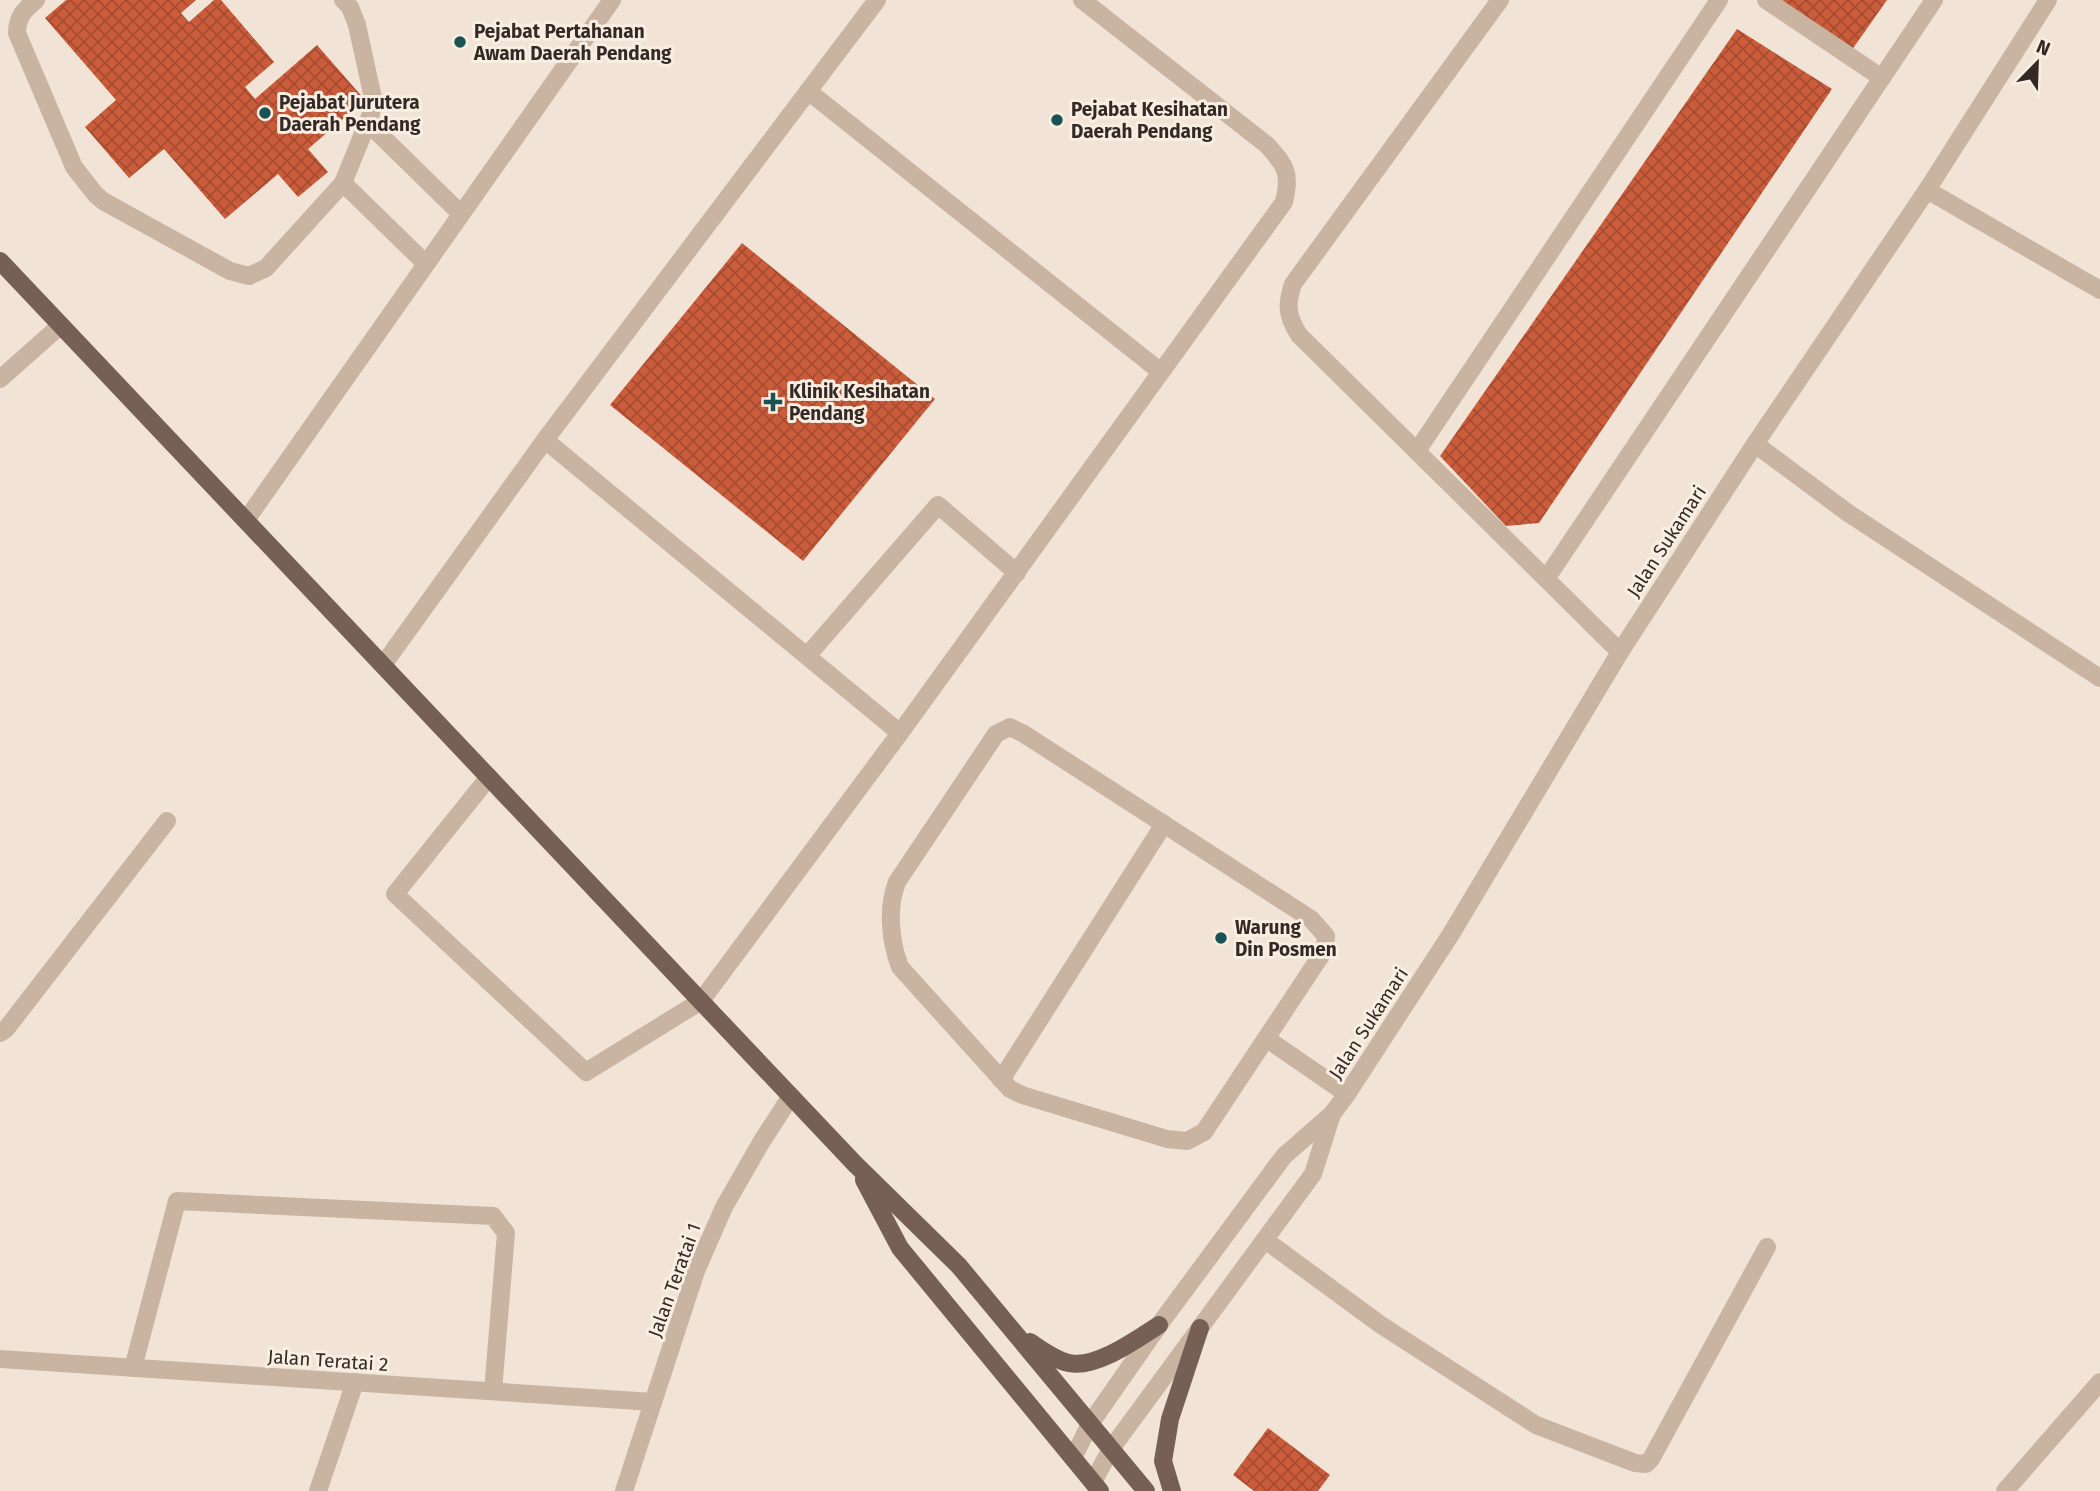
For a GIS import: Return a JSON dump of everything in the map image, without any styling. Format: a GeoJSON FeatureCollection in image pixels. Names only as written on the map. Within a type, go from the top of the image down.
{"type":"FeatureCollection","features":[{"type":"Feature","properties":{"kind":"main road"},"geometry":{"type":"LineString","coordinates":[[0,261],[855,1164],[959,1266],[1146,1491]]}},
{"type":"Feature","properties":{"kind":"main road"},"geometry":{"type":"LineString","coordinates":[[855,1164],[900,1248],[1096,1487]]}},
{"type":"Feature","properties":{"kind":"main road"},"geometry":{"type":"LineString","coordinates":[[1013,1331],[1050,1355],[1071,1364],[1105,1356],[1159,1325]]}},
{"type":"Feature","properties":{"kind":"main road"},"geometry":{"type":"LineString","coordinates":[[1172,1491],[1163,1461],[1170,1419],[1200,1328]]}},
{"type":"Feature","properties":{"kind":"street"},"geometry":{"type":"LineString","coordinates":[[36,0],[23,11],[17,22],[17,33],[74,167],[103,201],[230,271],[249,276],[265,268],[343,183],[368,122],[373,98],[357,25],[350,7],[343,0]]}},
{"type":"Feature","properties":{"kind":"street"},"geometry":{"type":"LineString","coordinates":[[246,520],[612,0]]}},
{"type":"Feature","properties":{"kind":"street"},"geometry":{"type":"LineString","coordinates":[[383,665],[545,440],[877,0]]}},
{"type":"Feature","properties":{"kind":"street"},"geometry":{"type":"LineString","coordinates":[[1500,0],[1293,284],[1287,309],[1299,335],[1620,652]]}},
{"type":"Feature","properties":{"kind":"street"},"geometry":{"type":"LineString","coordinates":[[1417,451],[1719,0]]}},
{"type":"Feature","properties":{"kind":"street"},"geometry":{"type":"LineString","coordinates":[[1766,0],[1882,78]]}},
{"type":"Feature","properties":{"kind":"street"},"geometry":{"type":"LineString","coordinates":[[1546,579],[1934,0]]}},
{"type":"Feature","properties":{"kind":"street","name":"Jalan Sukamari"},"geometry":{"type":"LineString","coordinates":[[1073,1458],[1090,1424],[1159,1325],[1284,1156],[1332,1114],[1347,1094],[1451,934],[1620,652],[1755,444],[1927,190],[2048,0]]}},
{"type":"Feature","properties":{"kind":"street"},"geometry":{"type":"LineString","coordinates":[[489,777],[395,894],[586,1072],[701,1001],[1017,573],[1284,202],[1289,182],[1284,164],[1267,145],[1094,4]]}},
{"type":"Feature","properties":{"kind":"street"},"geometry":{"type":"LineString","coordinates":[[808,91],[1161,372]]}},
{"type":"Feature","properties":{"kind":"street"},"geometry":{"type":"LineString","coordinates":[[368,122],[460,214]]}},
{"type":"Feature","properties":{"kind":"street"},"geometry":{"type":"LineString","coordinates":[[343,183],[425,263]]}},
{"type":"Feature","properties":{"kind":"street"},"geometry":{"type":"LineString","coordinates":[[1927,190],[2100,290]]}},
{"type":"Feature","properties":{"kind":"street"},"geometry":{"type":"LineString","coordinates":[[0,379],[61,325]]}},
{"type":"Feature","properties":{"kind":"street"},"geometry":{"type":"LineString","coordinates":[[545,440],[900,733]]}},
{"type":"Feature","properties":{"kind":"street"},"geometry":{"type":"LineString","coordinates":[[1755,444],[1848,513],[2100,678]]}},
{"type":"Feature","properties":{"kind":"street"},"geometry":{"type":"LineString","coordinates":[[807,656],[937,505],[1017,573]]}},
{"type":"Feature","properties":{"kind":"street"},"geometry":{"type":"LineString","coordinates":[[1010,727],[1024,734],[1311,919],[1326,936],[1325,946],[1267,1039],[1204,1132],[1186,1141],[1167,1139],[1022,1095],[1001,1080],[900,967],[894,949],[891,898],[897,881],[996,734],[1010,727]]}},
{"type":"Feature","properties":{"kind":"street"},"geometry":{"type":"LineString","coordinates":[[0,1033],[6,1029],[167,821]]}},
{"type":"Feature","properties":{"kind":"street"},"geometry":{"type":"LineString","coordinates":[[1001,1080],[1164,824]]}},
{"type":"Feature","properties":{"kind":"street"},"geometry":{"type":"LineString","coordinates":[[1267,1039],[1347,1094]]}},
{"type":"Feature","properties":{"kind":"street","name":"Jalan Teratai 1"},"geometry":{"type":"LineString","coordinates":[[624,1491],[696,1271],[724,1208],[762,1140],[791,1096]]}},
{"type":"Feature","properties":{"kind":"street","name":"Jalan Sukamari"},"geometry":{"type":"LineString","coordinates":[[1096,1487],[1111,1449],[1313,1174],[1332,1114]]}},
{"type":"Feature","properties":{"kind":"street"},"geometry":{"type":"LineString","coordinates":[[133,1368],[177,1201],[492,1216],[506,1233],[493,1391]]}},
{"type":"Feature","properties":{"kind":"street"},"geometry":{"type":"LineString","coordinates":[[1265,1240],[1381,1325],[1536,1425],[1635,1463],[1646,1464],[1767,1247]]}},
{"type":"Feature","properties":{"kind":"street","name":"Jalan Teratai 2"},"geometry":{"type":"LineString","coordinates":[[0,1359],[653,1402]]}},
{"type":"Feature","properties":{"kind":"street"},"geometry":{"type":"LineString","coordinates":[[318,1491],[355,1382]]}},
{"type":"Feature","properties":{"kind":"street"},"geometry":{"type":"LineString","coordinates":[[2005,1491],[2100,1382]]}},
{"type":"Feature","properties":{"kind":"building","name":"Pejabat Jurutera Daerah Pendang"},"geometry":{"type":"Polygon","coordinates":[[[66,0],[196,0],[181,13],[189,22],[214,0],[221,0],[274,62],[245,87],[255,99],[317,45],[365,100],[308,149],[328,172],[298,197],[278,174],[225,219],[164,149],[129,178],[85,127],[116,100],[45,18],[66,0]]]}},
{"type":"Feature","properties":{"kind":"building"},"geometry":{"type":"Polygon","coordinates":[[[1769,0],[1887,0],[1849,54],[1769,0]]]}},
{"type":"Feature","properties":{"kind":"building"},"geometry":{"type":"Polygon","coordinates":[[[1737,29],[1832,89],[1539,523],[1506,526],[1440,456],[1737,29]]]}},
{"type":"Feature","properties":{"kind":"building","name":"Klinik Kesihatan Pendang"},"geometry":{"type":"Polygon","coordinates":[[[742,243],[935,399],[803,561],[610,405],[742,243]]]}},
{"type":"Feature","properties":{"kind":"building"},"geometry":{"type":"Polygon","coordinates":[[[1268,1428],[1330,1475],[1318,1491],[1254,1491],[1233,1475],[1268,1428]]]}},
{"type":"Feature","properties":{"kind":"place","name":"Pejabat Pertahanan Awam Daerah Pendang"},"geometry":{"type":"Point","coordinates":[460,42]}},
{"type":"Feature","properties":{"kind":"place","name":"Pejabat Jurutera Daerah Pendang"},"geometry":{"type":"Point","coordinates":[265,113]}},
{"type":"Feature","properties":{"kind":"place","name":"Pejabat Kesihatan Daerah Pendang"},"geometry":{"type":"Point","coordinates":[1057,120]}},
{"type":"Feature","properties":{"kind":"place","name":"Klinik Kesihatan Pendang"},"geometry":{"type":"Point","coordinates":[773,402]}},
{"type":"Feature","properties":{"kind":"place","name":"Warung Din Posmen"},"geometry":{"type":"Point","coordinates":[1221,938]}}]}
